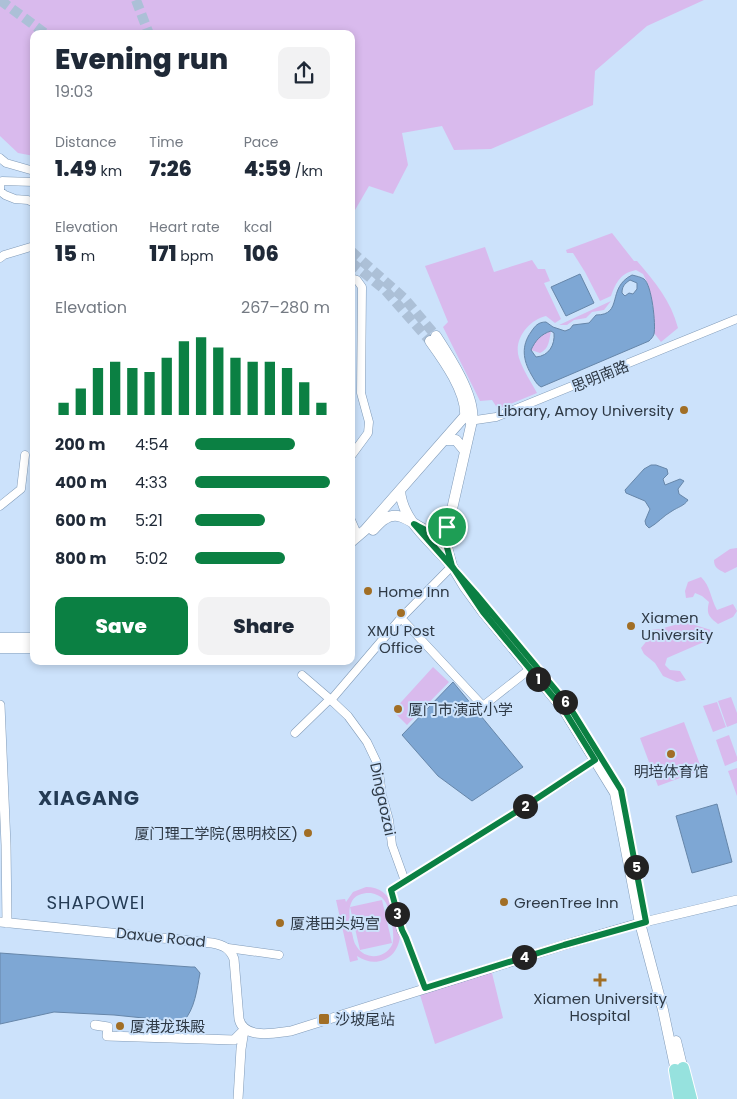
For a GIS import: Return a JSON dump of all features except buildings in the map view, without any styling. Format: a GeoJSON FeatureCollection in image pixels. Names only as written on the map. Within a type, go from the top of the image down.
{"type":"FeatureCollection","features":[{"type":"Feature","properties":{"kind":"highway"},"geometry":{"type":"LineString","coordinates":[[679,1069],[681,1099]]}},
{"type":"Feature","properties":{"kind":"highway"},"geometry":{"type":"LineString","coordinates":[[679,1069],[690,1099]]}},
{"type":"Feature","properties":{"kind":"main road"},"geometry":{"type":"LineString","coordinates":[[355,539],[465,416],[463,399],[433,338],[456,369],[473,408],[472,420],[445,540],[452,566]]}},
{"type":"Feature","properties":{"kind":"main road"},"geometry":{"type":"LineString","coordinates":[[444,440],[456,440],[465,451]]}},
{"type":"Feature","properties":{"kind":"main road"},"geometry":{"type":"LineString","coordinates":[[400,490],[403,507],[414,524],[452,566],[532,667],[569,706],[597,758],[621,790],[643,922],[663,1010],[679,1069]]}},
{"type":"Feature","properties":{"kind":"main road"},"geometry":{"type":"LineString","coordinates":[[355,548],[390,516],[401,516],[431,532],[438,533],[447,527]]}},
{"type":"Feature","properties":{"kind":"main road"},"geometry":{"type":"LineString","coordinates":[[0,638],[30,638]]}},
{"type":"Feature","properties":{"kind":"main road"},"geometry":{"type":"LineString","coordinates":[[0,648],[30,648]]}},
{"type":"Feature","properties":{"kind":"street"},"geometry":{"type":"LineString","coordinates":[[0,158],[6,163],[30,170]]}},
{"type":"Feature","properties":{"kind":"street"},"geometry":{"type":"LineString","coordinates":[[30,182],[9,180],[2,181],[0,185],[0,191],[5,196],[30,202]]}},
{"type":"Feature","properties":{"kind":"street"},"geometry":{"type":"LineString","coordinates":[[0,258],[4,254],[30,247]]}},
{"type":"Feature","properties":{"kind":"street"},"geometry":{"type":"LineString","coordinates":[[355,279],[362,287],[361,393],[369,422],[368,433],[355,451]]}},
{"type":"Feature","properties":{"kind":"street","name":"思明南路"},"geometry":{"type":"LineString","coordinates":[[459,423],[496,417],[737,320]]}},
{"type":"Feature","properties":{"kind":"street"},"geometry":{"type":"LineString","coordinates":[[0,506],[21,489],[25,455]]}},
{"type":"Feature","properties":{"kind":"street"},"geometry":{"type":"LineString","coordinates":[[295,733],[330,699],[401,618],[452,566]]}},
{"type":"Feature","properties":{"kind":"street"},"geometry":{"type":"LineString","coordinates":[[401,618],[483,706],[532,667]]}},
{"type":"Feature","properties":{"kind":"street","name":"Dingaozai"},"geometry":{"type":"LineString","coordinates":[[302,675],[330,699],[353,723],[367,742],[378,764],[392,845],[405,881]]}},
{"type":"Feature","properties":{"kind":"street"},"geometry":{"type":"LineString","coordinates":[[0,705],[6,845],[4,923]]}},
{"type":"Feature","properties":{"kind":"street"},"geometry":{"type":"LineString","coordinates":[[425,988],[402,930],[391,890],[491,828],[597,758]]}},
{"type":"Feature","properties":{"kind":"street"},"geometry":{"type":"LineString","coordinates":[[244,1030],[271,1033],[291,1031],[643,922],[737,900]]}},
{"type":"Feature","properties":{"kind":"street","name":"Daxue Road"},"geometry":{"type":"LineString","coordinates":[[4,923],[212,942],[228,948]]}},
{"type":"Feature","properties":{"kind":"street"},"geometry":{"type":"LineString","coordinates":[[228,948],[279,955]]}},
{"type":"Feature","properties":{"kind":"street"},"geometry":{"type":"LineString","coordinates":[[228,948],[234,959],[239,1020],[244,1030],[238,1099]]}},
{"type":"Feature","properties":{"kind":"street"},"geometry":{"type":"LineString","coordinates":[[95,1025],[108,1026],[107,1036],[234,1040],[244,1030]]}},
{"type":"Feature","properties":{"kind":"shaded area"},"geometry":{"type":"Polygon","coordinates":[[[0,0],[704,0],[647,26],[595,71],[593,105],[491,149],[454,150],[442,126],[402,133],[408,165],[393,194],[369,186],[355,210],[355,30],[30,30],[30,155],[18,153],[0,136],[0,0]]]}},
{"type":"Feature","properties":{"kind":"shaded area"},"geometry":{"type":"Polygon","coordinates":[[[612,233],[662,292],[671,309],[678,328],[661,342],[654,333],[653,305],[648,284],[643,274],[636,270],[626,273],[617,282],[611,296],[600,301],[573,253],[567,253],[566,250],[612,233]]]}},
{"type":"Feature","properties":{"kind":"shaded area"},"geometry":{"type":"Polygon","coordinates":[[[485,247],[494,272],[532,260],[538,269],[545,269],[550,281],[544,283],[561,319],[555,323],[546,316],[528,326],[524,331],[518,344],[519,358],[537,393],[498,409],[492,400],[480,401],[443,327],[448,322],[425,266],[485,247]]]}},
{"type":"Feature","properties":{"kind":"shaded area"},"geometry":{"type":"Polygon","coordinates":[[[611,301],[604,310],[592,312],[586,318],[574,320],[567,325],[559,325],[611,301]]]}},
{"type":"Feature","properties":{"kind":"shaded area"},"geometry":{"type":"Polygon","coordinates":[[[551,331],[545,349],[540,353],[531,350],[539,338],[551,331]]]}},
{"type":"Feature","properties":{"kind":"shaded area"},"geometry":{"type":"Polygon","coordinates":[[[737,548],[737,567],[725,573],[717,568],[714,560],[730,549],[737,548]]]}},
{"type":"Feature","properties":{"kind":"shaded area"},"geometry":{"type":"Polygon","coordinates":[[[701,577],[709,588],[717,610],[733,604],[737,611],[733,617],[718,624],[709,615],[709,602],[702,596],[695,593],[693,597],[686,598],[685,591],[688,582],[701,577]]]}},
{"type":"Feature","properties":{"kind":"shaded area"},"geometry":{"type":"Polygon","coordinates":[[[685,622],[711,630],[713,638],[667,658],[665,665],[670,670],[680,671],[686,680],[677,682],[663,676],[655,663],[644,654],[641,648],[649,638],[650,630],[685,622]]]}},
{"type":"Feature","properties":{"kind":"shaded area"},"geometry":{"type":"Polygon","coordinates":[[[433,667],[449,682],[407,725],[393,711],[433,667]]]}},
{"type":"Feature","properties":{"kind":"shaded area"},"geometry":{"type":"Polygon","coordinates":[[[731,697],[737,713],[737,723],[727,727],[718,701],[731,697]]]}},
{"type":"Feature","properties":{"kind":"shaded area"},"geometry":{"type":"Polygon","coordinates":[[[717,702],[726,727],[713,732],[703,706],[717,702]]]}},
{"type":"Feature","properties":{"kind":"shaded area","name":"明培体育馆"},"geometry":{"type":"Polygon","coordinates":[[[684,722],[702,770],[658,786],[640,738],[684,722]]]}},
{"type":"Feature","properties":{"kind":"shaded area"},"geometry":{"type":"Polygon","coordinates":[[[729,735],[737,761],[725,766],[716,740],[729,735]]]}},
{"type":"Feature","properties":{"kind":"shaded area"},"geometry":{"type":"Polygon","coordinates":[[[737,768],[737,796],[728,771],[737,768]]]}},
{"type":"Feature","properties":{"kind":"shaded area"},"geometry":{"type":"Polygon","coordinates":[[[366,887],[375,888],[388,897],[392,904],[400,936],[395,951],[385,960],[371,962],[357,956],[358,960],[350,962],[336,900],[345,899],[346,902],[353,892],[366,887]],[[371,893],[357,896],[353,899],[349,916],[356,945],[365,954],[375,956],[389,950],[392,945],[393,935],[392,922],[384,900],[378,895],[371,893]]]}},
{"type":"Feature","properties":{"kind":"shaded area"},"geometry":{"type":"Polygon","coordinates":[[[382,900],[392,943],[360,950],[350,907],[382,900]]]}},
{"type":"Feature","properties":{"kind":"shaded area"},"geometry":{"type":"Polygon","coordinates":[[[491,969],[503,1018],[435,1044],[420,995],[491,969]]]}},
{"type":"Feature","properties":{"kind":"water"},"geometry":{"type":"Polygon","coordinates":[[[580,274],[594,303],[566,316],[551,287],[580,274]]]}},
{"type":"Feature","properties":{"kind":"water"},"geometry":{"type":"Polygon","coordinates":[[[632,275],[643,278],[647,283],[654,314],[654,334],[652,338],[649,341],[541,387],[539,386],[528,369],[524,353],[528,337],[534,328],[546,322],[553,327],[565,331],[573,325],[589,323],[596,315],[605,314],[610,311],[619,287],[624,280],[632,275]],[[630,280],[622,289],[622,293],[625,296],[629,293],[633,294],[637,289],[637,283],[630,280]],[[551,331],[536,341],[531,350],[536,357],[544,355],[552,346],[554,333],[551,331]]]}},
{"type":"Feature","properties":{"kind":"water"},"geometry":{"type":"Polygon","coordinates":[[[651,465],[667,469],[668,474],[663,479],[665,485],[680,479],[684,481],[678,489],[679,494],[688,500],[649,528],[645,521],[650,509],[645,501],[626,493],[625,490],[644,469],[651,465]]]}},
{"type":"Feature","properties":{"kind":"water"},"geometry":{"type":"Polygon","coordinates":[[[453,682],[523,767],[472,801],[438,776],[402,735],[453,682]]]}},
{"type":"Feature","properties":{"kind":"water"},"geometry":{"type":"Polygon","coordinates":[[[717,804],[732,862],[692,873],[676,816],[717,804]]]}},
{"type":"Feature","properties":{"kind":"water"},"geometry":{"type":"Polygon","coordinates":[[[0,953],[195,967],[200,973],[193,1005],[183,1022],[114,1015],[54,1012],[0,1024],[0,953]]]}},
{"type":"Feature","properties":{"kind":"tunnel"},"geometry":{"type":"LineString","coordinates":[[0,0],[41,30]]}},
{"type":"Feature","properties":{"kind":"tunnel"},"geometry":{"type":"LineString","coordinates":[[136,0],[147,30]]}},
{"type":"Feature","properties":{"kind":"tunnel"},"geometry":{"type":"LineString","coordinates":[[355,255],[405,299],[436,336]]}},
{"type":"Feature","properties":{"kind":"tunnel"},"geometry":{"type":"LineString","coordinates":[[355,265],[385,290],[430,341]]}},
{"type":"Feature","properties":{"kind":"place","name":"Library, Amoy University"},"geometry":{"type":"Point","coordinates":[684,410]}},
{"type":"Feature","properties":{"kind":"place","name":"Home Inn"},"geometry":{"type":"Point","coordinates":[368,591]}},
{"type":"Feature","properties":{"kind":"place","name":"XMU Post Office"},"geometry":{"type":"Point","coordinates":[401,613]}},
{"type":"Feature","properties":{"kind":"place","name":"Xiamen University"},"geometry":{"type":"Point","coordinates":[631,626]}},
{"type":"Feature","properties":{"kind":"place","name":"厦门市演武小学"},"geometry":{"type":"Point","coordinates":[398,709]}},
{"type":"Feature","properties":{"kind":"place","name":"明培体育馆"},"geometry":{"type":"Point","coordinates":[671,754]}},
{"type":"Feature","properties":{"kind":"place","name":"厦门理工学院(思明校区)"},"geometry":{"type":"Point","coordinates":[308,833]}},
{"type":"Feature","properties":{"kind":"place","name":"GreenTree Inn"},"geometry":{"type":"Point","coordinates":[504,902]}},
{"type":"Feature","properties":{"kind":"place","name":"厦港田头妈宫"},"geometry":{"type":"Point","coordinates":[280,923]}},
{"type":"Feature","properties":{"kind":"place","name":"Xiamen University Hospital"},"geometry":{"type":"Point","coordinates":[600,980]}},
{"type":"Feature","properties":{"kind":"place","name":"沙坡尾站"},"geometry":{"type":"Point","coordinates":[324,1019]}},
{"type":"Feature","properties":{"kind":"place","name":"厦港龙珠殿"},"geometry":{"type":"Point","coordinates":[120,1026]}},
{"type":"Feature","properties":{"kind":"district","name":"XIAGANG"},"geometry":{"type":"Point","coordinates":[89,798]}},
{"type":"Feature","properties":{"kind":"district","name":"SHAPOWEI"},"geometry":{"type":"Point","coordinates":[96,902]}},
{"type":"Feature","properties":{"kind":"route"},"geometry":{"type":"LineString","coordinates":[[447,527],[438,533],[423,529],[414,524],[452,566],[476,594],[569,706],[621,790],[646,922],[425,988],[402,930],[391,890],[595,760],[564,710],[483,612],[464,586],[452,566],[448,558],[445,540],[447,527]]}}]}
